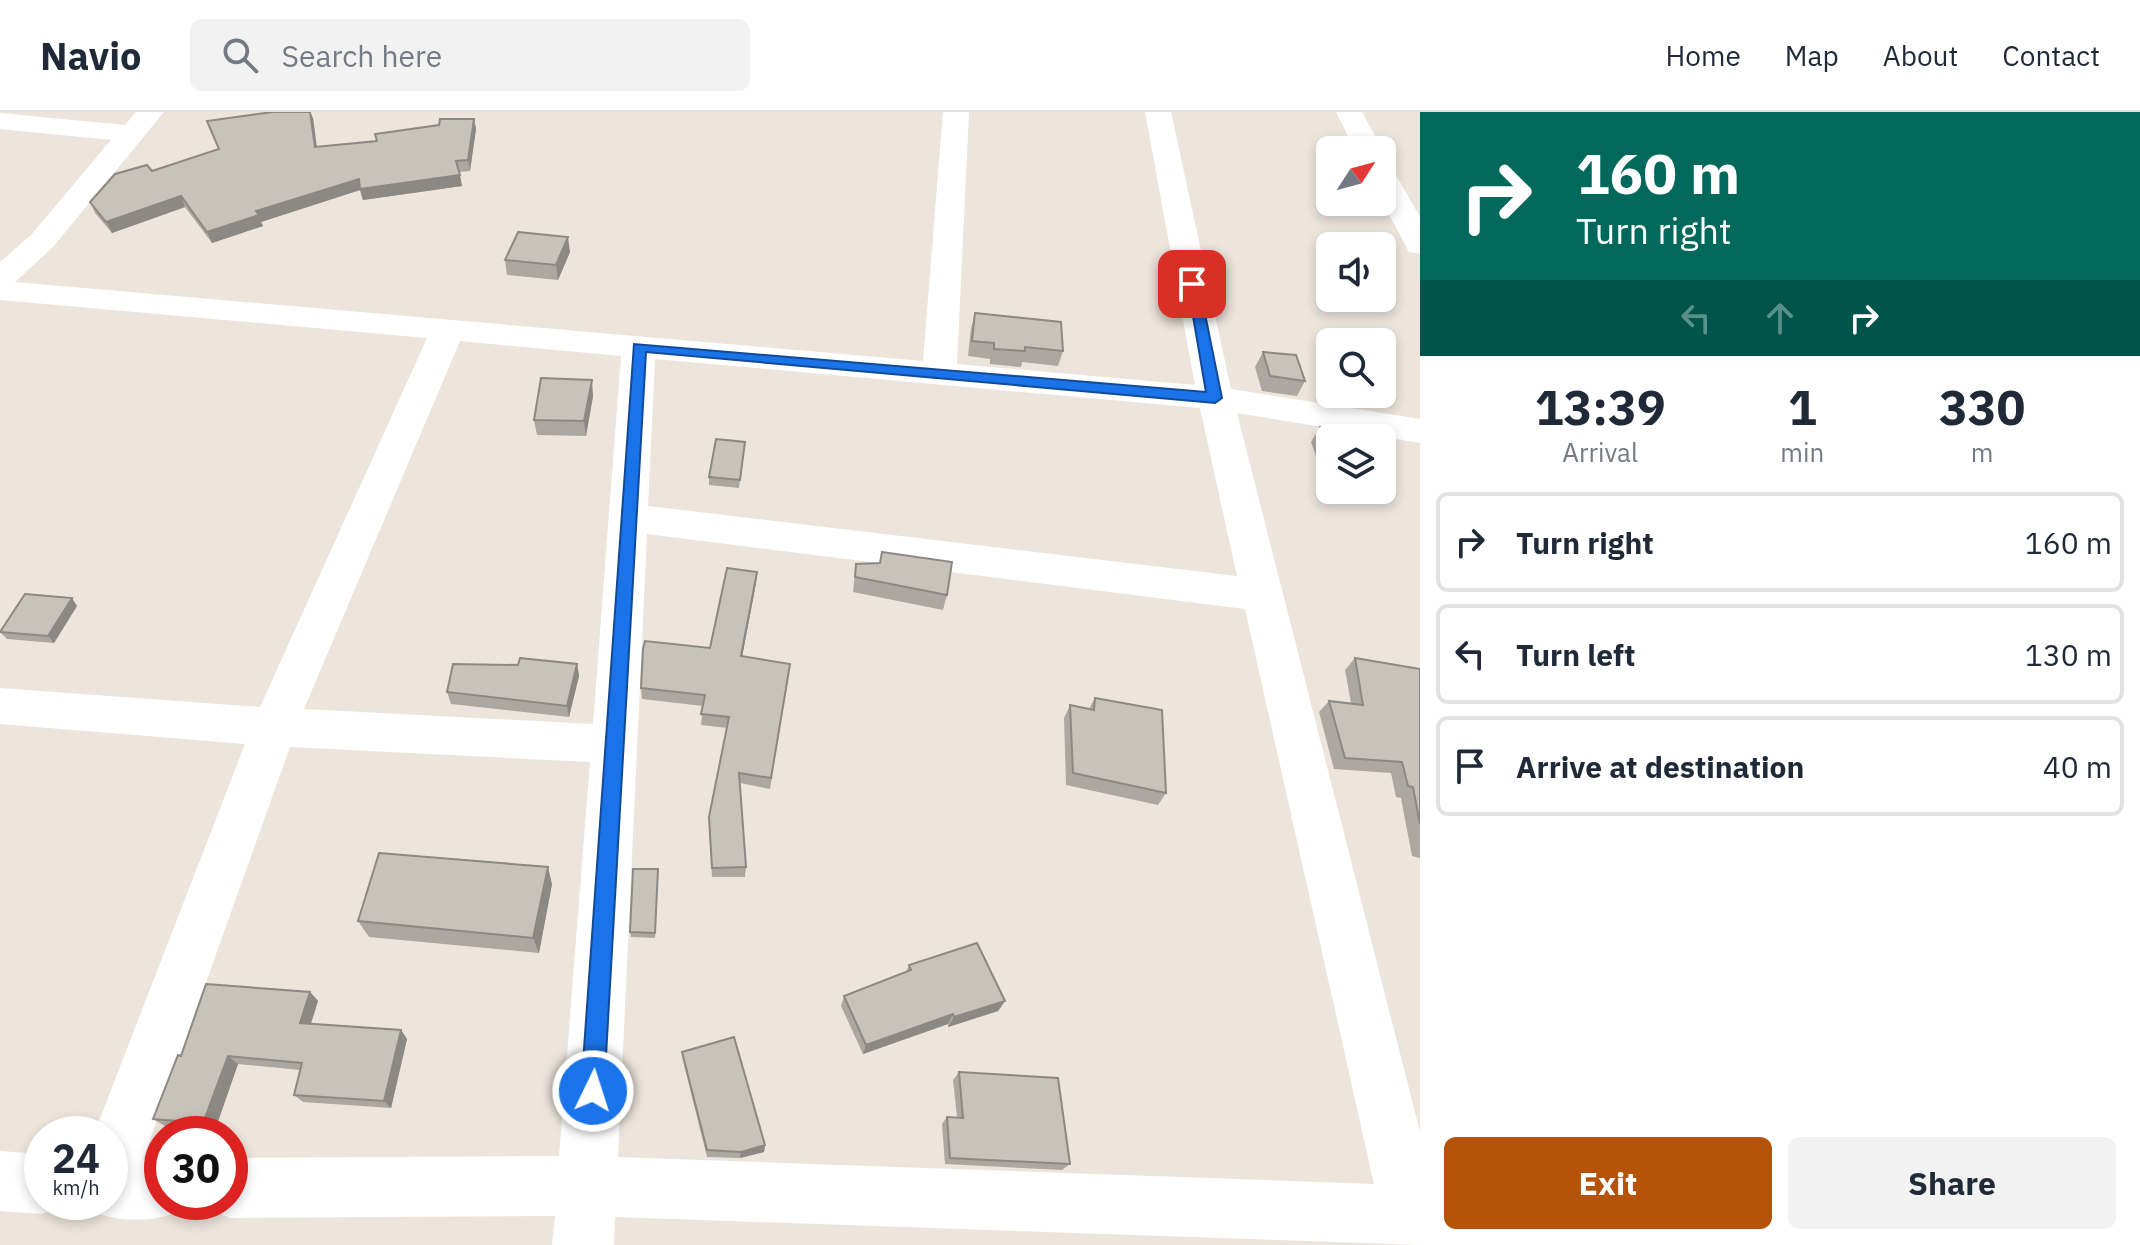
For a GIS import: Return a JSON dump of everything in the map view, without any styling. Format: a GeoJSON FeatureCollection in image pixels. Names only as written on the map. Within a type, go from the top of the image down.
{"type":"FeatureCollection","features":[{"type":"Feature","properties":{"kind":"street"},"geometry":{"type":"LineString","coordinates":[[939,374],[956,112]]}},
{"type":"Feature","properties":{"kind":"street"},"geometry":{"type":"LineString","coordinates":[[248,1188],[587,1186],[1417,1225],[1215,398],[1158,112]]}},
{"type":"Feature","properties":{"kind":"street"},"geometry":{"type":"LineString","coordinates":[[1349,112],[1362,136]]}},
{"type":"Feature","properties":{"kind":"street"},"geometry":{"type":"LineString","coordinates":[[0,121],[142,123]]}},
{"type":"Feature","properties":{"kind":"street"},"geometry":{"type":"LineString","coordinates":[[0,278],[42,241],[87,184],[142,123]]}},
{"type":"Feature","properties":{"kind":"street"},"geometry":{"type":"LineString","coordinates":[[1396,200],[1420,245]]}},
{"type":"Feature","properties":{"kind":"street"},"geometry":{"type":"LineString","coordinates":[[0,290],[1215,398],[1420,431]]}},
{"type":"Feature","properties":{"kind":"street"},"geometry":{"type":"LineString","coordinates":[[128,1121],[274,727],[448,329]]}},
{"type":"Feature","properties":{"kind":"street"},"geometry":{"type":"LineString","coordinates":[[583,1245],[639,347]]}},
{"type":"Feature","properties":{"kind":"street"},"geometry":{"type":"LineString","coordinates":[[628,518],[1262,595]]}},
{"type":"Feature","properties":{"kind":"street"},"geometry":{"type":"LineString","coordinates":[[0,706],[274,727],[614,744]]}},
{"type":"Feature","properties":{"kind":"street"},"geometry":{"type":"LineString","coordinates":[[0,1181],[24,1183]]}},
{"type":"Feature","properties":{"kind":"building"},"geometry":{"type":"Polygon","coordinates":[[[273,112],[310,112],[315,147],[377,141],[375,134],[439,125],[440,119],[474,119],[468,160],[456,161],[460,175],[360,189],[359,179],[256,211],[259,215],[207,232],[181,196],[106,222],[90,202],[115,174],[147,165],[152,171],[219,149],[207,121],[273,112]]]}},
{"type":"Feature","properties":{"kind":"building"},"geometry":{"type":"Polygon","coordinates":[[[518,232],[568,237],[556,265],[505,260],[518,232]]]}},
{"type":"Feature","properties":{"kind":"building"},"geometry":{"type":"Polygon","coordinates":[[[975,313],[1061,322],[1063,351],[1025,347],[1025,351],[994,349],[994,343],[972,341],[975,313]]]}},
{"type":"Feature","properties":{"kind":"building"},"geometry":{"type":"Polygon","coordinates":[[[1263,352],[1296,355],[1305,381],[1270,376],[1263,352]]]}},
{"type":"Feature","properties":{"kind":"building"},"geometry":{"type":"Polygon","coordinates":[[[541,378],[592,380],[584,421],[534,420],[541,378]]]}},
{"type":"Feature","properties":{"kind":"building"},"geometry":{"type":"Polygon","coordinates":[[[716,439],[745,442],[740,480],[709,477],[716,439]]]}},
{"type":"Feature","properties":{"kind":"building"},"geometry":{"type":"Polygon","coordinates":[[[882,552],[952,562],[947,595],[855,577],[856,564],[880,563],[882,552]]]}},
{"type":"Feature","properties":{"kind":"building"},"geometry":{"type":"Polygon","coordinates":[[[727,568],[757,572],[741,656],[790,664],[771,778],[739,773],[746,867],[712,868],[709,817],[729,717],[701,714],[705,695],[641,688],[645,641],[710,648],[727,568]]]}},
{"type":"Feature","properties":{"kind":"building"},"geometry":{"type":"Polygon","coordinates":[[[25,594],[72,598],[48,636],[0,632],[25,594]]]}},
{"type":"Feature","properties":{"kind":"building"},"geometry":{"type":"Polygon","coordinates":[[[520,658],[577,664],[567,706],[447,692],[453,664],[518,665],[520,658]]]}},
{"type":"Feature","properties":{"kind":"building"},"geometry":{"type":"Polygon","coordinates":[[[1355,658],[1420,669],[1420,824],[1413,787],[1408,786],[1402,762],[1345,758],[1329,701],[1363,705],[1355,658]]]}},
{"type":"Feature","properties":{"kind":"building"},"geometry":{"type":"Polygon","coordinates":[[[1095,698],[1162,710],[1166,793],[1073,773],[1070,705],[1094,710],[1095,698]]]}},
{"type":"Feature","properties":{"kind":"building"},"geometry":{"type":"Polygon","coordinates":[[[379,853],[548,867],[533,938],[358,921],[379,853]]]}},
{"type":"Feature","properties":{"kind":"building"},"geometry":{"type":"Polygon","coordinates":[[[633,869],[658,869],[655,933],[630,932],[633,869]]]}},
{"type":"Feature","properties":{"kind":"building"},"geometry":{"type":"Polygon","coordinates":[[[977,943],[1005,1001],[954,1017],[953,1014],[866,1045],[844,996],[911,970],[909,965],[977,943]]]}},
{"type":"Feature","properties":{"kind":"building"},"geometry":{"type":"Polygon","coordinates":[[[206,984],[310,992],[300,1023],[401,1030],[384,1101],[294,1095],[302,1063],[228,1056],[206,1116],[154,1116],[178,1055],[181,1056],[206,984]]]}},
{"type":"Feature","properties":{"kind":"building"},"geometry":{"type":"Polygon","coordinates":[[[734,1037],[765,1145],[741,1152],[707,1150],[682,1052],[734,1037]]]}},
{"type":"Feature","properties":{"kind":"building"},"geometry":{"type":"Polygon","coordinates":[[[959,1072],[1058,1078],[1070,1164],[950,1158],[947,1117],[963,1118],[959,1072]]]}},
{"type":"Feature","properties":{"kind":"route"},"geometry":{"type":"LineString","coordinates":[[593,1091],[639,347],[1215,398],[1192,284]]}}]}
